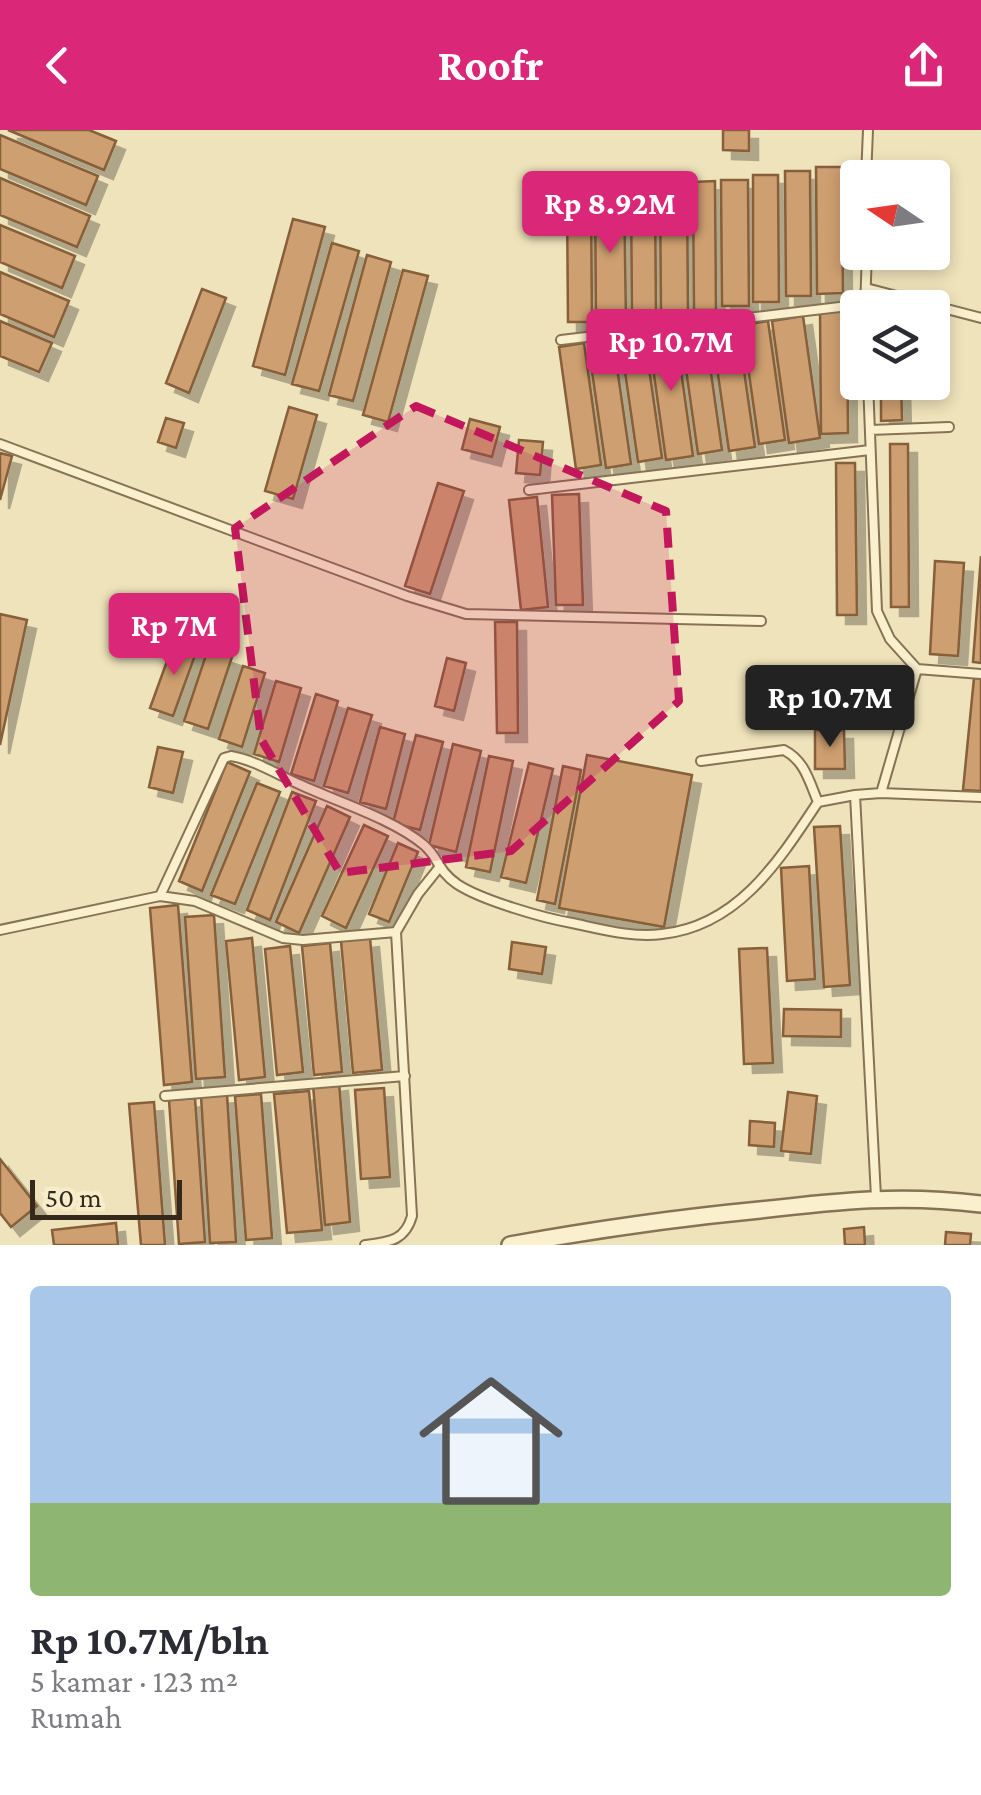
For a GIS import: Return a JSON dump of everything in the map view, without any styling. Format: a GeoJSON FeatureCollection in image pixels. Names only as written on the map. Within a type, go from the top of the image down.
{"type":"FeatureCollection","features":[{"type":"Feature","properties":{"kind":"street"},"geometry":{"type":"LineString","coordinates":[[510,1245],[700,1216],[876,1198],[912,1197],[981,1204]]}},
{"type":"Feature","properties":{"kind":"lane"},"geometry":{"type":"LineString","coordinates":[[867,160],[868,130]]}},
{"type":"Feature","properties":{"kind":"lane"},"geometry":{"type":"LineString","coordinates":[[866,270],[866,288],[981,318]]}},
{"type":"Feature","properties":{"kind":"lane"},"geometry":{"type":"LineString","coordinates":[[561,340],[840,309]]}},
{"type":"Feature","properties":{"kind":"lane"},"geometry":{"type":"LineString","coordinates":[[869,400],[877,611],[890,640],[917,669],[981,674]]}},
{"type":"Feature","properties":{"kind":"lane"},"geometry":{"type":"LineString","coordinates":[[870,430],[949,427]]}},
{"type":"Feature","properties":{"kind":"lane"},"geometry":{"type":"LineString","coordinates":[[0,444],[407,596],[466,614],[761,621]]}},
{"type":"Feature","properties":{"kind":"lane"},"geometry":{"type":"LineString","coordinates":[[529,490],[870,450]]}},
{"type":"Feature","properties":{"kind":"lane"},"geometry":{"type":"LineString","coordinates":[[880,792],[917,669]]}},
{"type":"Feature","properties":{"kind":"lane"},"geometry":{"type":"LineString","coordinates":[[701,761],[784,750],[804,767],[818,802]]}},
{"type":"Feature","properties":{"kind":"lane"},"geometry":{"type":"LineString","coordinates":[[160,896],[224,758],[231,756],[405,833],[434,854],[438,869],[460,886],[557,920],[660,935],[700,928],[746,898],[818,802],[880,792],[981,797]]}},
{"type":"Feature","properties":{"kind":"lane"},"geometry":{"type":"LineString","coordinates":[[854,795],[876,1198]]}},
{"type":"Feature","properties":{"kind":"lane"},"geometry":{"type":"LineString","coordinates":[[366,1245],[394,1241],[408,1228],[412,1216],[396,932],[438,869]]}},
{"type":"Feature","properties":{"kind":"lane"},"geometry":{"type":"LineString","coordinates":[[0,930],[160,896],[195,901],[283,938],[304,940],[396,932]]}},
{"type":"Feature","properties":{"kind":"lane"},"geometry":{"type":"LineString","coordinates":[[164,1096],[405,1076]]}},
{"type":"Feature","properties":{"kind":"highlighted area"},"geometry":{"type":"Polygon","coordinates":[[[416,406],[666,511],[679,701],[511,851],[340,873],[261,739],[235,528],[416,406]]]}},
{"type":"Feature","properties":{"kind":"building"},"geometry":{"type":"Polygon","coordinates":[[[8,130],[89,130],[116,141],[104,170],[8,130]]]}},
{"type":"Feature","properties":{"kind":"building"},"geometry":{"type":"Polygon","coordinates":[[[723,130],[749,130],[749,151],[723,150],[723,130]]]}},
{"type":"Feature","properties":{"kind":"building"},"geometry":{"type":"Polygon","coordinates":[[[0,135],[98,176],[86,205],[0,169],[0,135]]]}},
{"type":"Feature","properties":{"kind":"building"},"geometry":{"type":"Polygon","coordinates":[[[816,167],[840,167],[843,290],[817,294],[816,167]]]}},
{"type":"Feature","properties":{"kind":"building"},"geometry":{"type":"Polygon","coordinates":[[[785,171],[810,171],[811,296],[786,296],[785,171]]]}},
{"type":"Feature","properties":{"kind":"building"},"geometry":{"type":"Polygon","coordinates":[[[753,175],[778,175],[779,302],[753,302],[753,175]]]}},
{"type":"Feature","properties":{"kind":"building"},"geometry":{"type":"Polygon","coordinates":[[[0,178],[90,216],[77,247],[0,215],[0,178]]]}},
{"type":"Feature","properties":{"kind":"building"},"geometry":{"type":"Polygon","coordinates":[[[721,180],[748,180],[749,306],[722,306],[721,180]]]}},
{"type":"Feature","properties":{"kind":"building"},"geometry":{"type":"Polygon","coordinates":[[[715,181],[716,310],[694,310],[693,182],[715,181]]]}},
{"type":"Feature","properties":{"kind":"building"},"geometry":{"type":"Polygon","coordinates":[[[687,185],[688,314],[661,314],[660,186],[687,185]]]}},
{"type":"Feature","properties":{"kind":"building"},"geometry":{"type":"Polygon","coordinates":[[[631,189],[655,189],[656,316],[632,316],[631,189]]]}},
{"type":"Feature","properties":{"kind":"building"},"geometry":{"type":"Polygon","coordinates":[[[595,191],[624,191],[626,321],[596,321],[595,191]]]}},
{"type":"Feature","properties":{"kind":"building"},"geometry":{"type":"Polygon","coordinates":[[[567,200],[591,200],[592,322],[568,322],[567,200]]]}},
{"type":"Feature","properties":{"kind":"building"},"geometry":{"type":"Polygon","coordinates":[[[293,219],[325,227],[285,375],[253,366],[293,219]]]}},
{"type":"Feature","properties":{"kind":"building"},"geometry":{"type":"Polygon","coordinates":[[[0,225],[75,256],[62,288],[0,262],[0,225]]]}},
{"type":"Feature","properties":{"kind":"building"},"geometry":{"type":"Polygon","coordinates":[[[332,243],[359,251],[319,391],[292,384],[332,243]]]}},
{"type":"Feature","properties":{"kind":"building"},"geometry":{"type":"Polygon","coordinates":[[[367,255],[391,262],[353,401],[329,395],[367,255]]]}},
{"type":"Feature","properties":{"kind":"building"},"geometry":{"type":"Polygon","coordinates":[[[403,270],[428,276],[388,422],[363,415],[403,270]]]}},
{"type":"Feature","properties":{"kind":"building"},"geometry":{"type":"Polygon","coordinates":[[[0,272],[69,301],[54,337],[0,314],[0,272]]]}},
{"type":"Feature","properties":{"kind":"building"},"geometry":{"type":"Polygon","coordinates":[[[202,289],[226,298],[189,393],[166,383],[202,289]]]}},
{"type":"Feature","properties":{"kind":"building"},"geometry":{"type":"Polygon","coordinates":[[[820,310],[840,310],[840,400],[848,400],[848,433],[821,434],[820,310]]]}},
{"type":"Feature","properties":{"kind":"building"},"geometry":{"type":"Polygon","coordinates":[[[803,316],[820,438],[789,443],[772,321],[803,316]]]}},
{"type":"Feature","properties":{"kind":"building"},"geometry":{"type":"Polygon","coordinates":[[[0,321],[52,343],[39,372],[0,356],[0,321]]]}},
{"type":"Feature","properties":{"kind":"building"},"geometry":{"type":"Polygon","coordinates":[[[768,321],[785,440],[759,444],[742,325],[768,321]]]}},
{"type":"Feature","properties":{"kind":"building"},"geometry":{"type":"Polygon","coordinates":[[[737,322],[755,447],[729,451],[711,326],[737,322]]]}},
{"type":"Feature","properties":{"kind":"building"},"geometry":{"type":"Polygon","coordinates":[[[704,324],[722,450],[698,454],[680,327],[704,324]]]}},
{"type":"Feature","properties":{"kind":"building"},"geometry":{"type":"Polygon","coordinates":[[[675,328],[693,456],[666,460],[648,332],[675,328]]]}},
{"type":"Feature","properties":{"kind":"building"},"geometry":{"type":"Polygon","coordinates":[[[644,334],[662,458],[638,462],[620,337],[644,334]]]}},
{"type":"Feature","properties":{"kind":"building"},"geometry":{"type":"Polygon","coordinates":[[[613,340],[631,464],[606,468],[588,344],[613,340]]]}},
{"type":"Feature","properties":{"kind":"building"},"geometry":{"type":"Polygon","coordinates":[[[584,343],[601,465],[576,469],[559,347],[584,343]]]}},
{"type":"Feature","properties":{"kind":"building"},"geometry":{"type":"Polygon","coordinates":[[[881,400],[901,400],[902,420],[881,421],[881,400]]]}},
{"type":"Feature","properties":{"kind":"building"},"geometry":{"type":"Polygon","coordinates":[[[289,407],[317,415],[293,499],[265,491],[289,407]]]}},
{"type":"Feature","properties":{"kind":"building"},"geometry":{"type":"Polygon","coordinates":[[[166,418],[184,423],[176,448],[158,442],[166,418]]]}},
{"type":"Feature","properties":{"kind":"building"},"geometry":{"type":"Polygon","coordinates":[[[470,419],[500,427],[492,457],[462,449],[470,419]]]}},
{"type":"Feature","properties":{"kind":"building"},"geometry":{"type":"Polygon","coordinates":[[[519,440],[543,442],[540,475],[516,473],[519,440]]]}},
{"type":"Feature","properties":{"kind":"building"},"geometry":{"type":"Polygon","coordinates":[[[890,444],[908,444],[909,607],[891,607],[890,444]]]}},
{"type":"Feature","properties":{"kind":"building"},"geometry":{"type":"Polygon","coordinates":[[[0,453],[12,456],[0,500],[0,453]]]}},
{"type":"Feature","properties":{"kind":"building"},"geometry":{"type":"Polygon","coordinates":[[[836,463],[855,463],[857,615],[837,615],[836,463]]]}},
{"type":"Feature","properties":{"kind":"building"},"geometry":{"type":"Polygon","coordinates":[[[438,483],[464,491],[430,594],[405,586],[438,483]]]}},
{"type":"Feature","properties":{"kind":"building"},"geometry":{"type":"Polygon","coordinates":[[[579,494],[583,605],[556,605],[552,495],[579,494]]]}},
{"type":"Feature","properties":{"kind":"building"},"geometry":{"type":"Polygon","coordinates":[[[537,497],[548,607],[521,610],[509,500],[537,497]]]}},
{"type":"Feature","properties":{"kind":"building"},"geometry":{"type":"Polygon","coordinates":[[[981,556],[981,663],[973,662],[981,556]]]}},
{"type":"Feature","properties":{"kind":"building"},"geometry":{"type":"Polygon","coordinates":[[[935,561],[964,563],[958,656],[930,654],[935,561]]]}},
{"type":"Feature","properties":{"kind":"building"},"geometry":{"type":"Polygon","coordinates":[[[0,614],[27,620],[0,745],[0,614]]]}},
{"type":"Feature","properties":{"kind":"building"},"geometry":{"type":"Polygon","coordinates":[[[495,622],[517,622],[518,733],[497,733],[495,622]]]}},
{"type":"Feature","properties":{"kind":"building"},"geometry":{"type":"Polygon","coordinates":[[[175,639],[198,647],[173,716],[150,708],[175,639]]]}},
{"type":"Feature","properties":{"kind":"building"},"geometry":{"type":"Polygon","coordinates":[[[208,649],[232,657],[208,729],[184,721],[208,649]]]}},
{"type":"Feature","properties":{"kind":"building"},"geometry":{"type":"Polygon","coordinates":[[[447,658],[466,663],[454,711],[435,706],[447,658]]]}},
{"type":"Feature","properties":{"kind":"building"},"geometry":{"type":"Polygon","coordinates":[[[243,666],[265,673],[242,747],[219,739],[243,666]]]}},
{"type":"Feature","properties":{"kind":"building"},"geometry":{"type":"Polygon","coordinates":[[[974,678],[981,679],[981,791],[963,790],[974,678]]]}},
{"type":"Feature","properties":{"kind":"building"},"geometry":{"type":"Polygon","coordinates":[[[276,681],[301,688],[279,762],[254,754],[276,681]]]}},
{"type":"Feature","properties":{"kind":"building"},"geometry":{"type":"Polygon","coordinates":[[[316,694],[338,701],[314,781],[291,774],[316,694]]]}},
{"type":"Feature","properties":{"kind":"building"},"geometry":{"type":"Polygon","coordinates":[[[348,708],[372,715],[348,793],[324,786],[348,708]]]}},
{"type":"Feature","properties":{"kind":"building"},"geometry":{"type":"Polygon","coordinates":[[[380,727],[405,734],[386,809],[360,802],[380,727]]]}},
{"type":"Feature","properties":{"kind":"building"},"geometry":{"type":"Polygon","coordinates":[[[815,730],[844,730],[845,769],[815,769],[815,730]]]}},
{"type":"Feature","properties":{"kind":"building"},"geometry":{"type":"Polygon","coordinates":[[[416,735],[443,742],[420,830],[393,823],[416,735]]]}},
{"type":"Feature","properties":{"kind":"building"},"geometry":{"type":"Polygon","coordinates":[[[453,744],[481,751],[456,852],[429,845],[453,744]]]}},
{"type":"Feature","properties":{"kind":"building"},"geometry":{"type":"Polygon","coordinates":[[[158,747],[183,752],[173,793],[149,787],[158,747]]]}},
{"type":"Feature","properties":{"kind":"building"},"geometry":{"type":"Polygon","coordinates":[[[587,755],[692,775],[664,927],[559,908],[587,755]]]}},
{"type":"Feature","properties":{"kind":"building"},"geometry":{"type":"Polygon","coordinates":[[[489,756],[513,761],[490,872],[466,867],[489,756]]]}},
{"type":"Feature","properties":{"kind":"building"},"geometry":{"type":"Polygon","coordinates":[[[227,762],[250,772],[202,891],[179,881],[227,762]]]}},
{"type":"Feature","properties":{"kind":"building"},"geometry":{"type":"Polygon","coordinates":[[[529,763],[553,769],[526,883],[501,877],[529,763]]]}},
{"type":"Feature","properties":{"kind":"building"},"geometry":{"type":"Polygon","coordinates":[[[563,766],[581,770],[555,904],[537,900],[563,766]]]}},
{"type":"Feature","properties":{"kind":"building"},"geometry":{"type":"Polygon","coordinates":[[[257,783],[280,792],[235,904],[211,895],[257,783]]]}},
{"type":"Feature","properties":{"kind":"building"},"geometry":{"type":"Polygon","coordinates":[[[292,792],[316,801],[270,920],[247,910],[292,792]]]}},
{"type":"Feature","properties":{"kind":"building"},"geometry":{"type":"Polygon","coordinates":[[[327,806],[350,817],[299,933],[276,922],[327,806]]]}},
{"type":"Feature","properties":{"kind":"building"},"geometry":{"type":"Polygon","coordinates":[[[364,825],[388,836],[346,928],[322,916],[364,825]]]}},
{"type":"Feature","properties":{"kind":"building"},"geometry":{"type":"Polygon","coordinates":[[[840,826],[850,985],[824,987],[814,827],[840,826]]]}},
{"type":"Feature","properties":{"kind":"building"},"geometry":{"type":"Polygon","coordinates":[[[398,843],[418,852],[389,922],[369,914],[398,843]]]}},
{"type":"Feature","properties":{"kind":"building"},"geometry":{"type":"Polygon","coordinates":[[[809,866],[815,979],[787,981],[781,868],[809,866]]]}},
{"type":"Feature","properties":{"kind":"building"},"geometry":{"type":"Polygon","coordinates":[[[178,905],[192,1082],[164,1085],[150,908],[178,905]]]}},
{"type":"Feature","properties":{"kind":"building"},"geometry":{"type":"Polygon","coordinates":[[[214,915],[225,1077],[196,1079],[185,917],[214,915]]]}},
{"type":"Feature","properties":{"kind":"building"},"geometry":{"type":"Polygon","coordinates":[[[252,938],[265,1077],[239,1080],[226,941],[252,938]]]}},
{"type":"Feature","properties":{"kind":"building"},"geometry":{"type":"Polygon","coordinates":[[[370,938],[382,1070],[353,1073],[341,941],[370,938]]]}},
{"type":"Feature","properties":{"kind":"building"},"geometry":{"type":"Polygon","coordinates":[[[512,942],[546,947],[542,974],[509,969],[512,942]]]}},
{"type":"Feature","properties":{"kind":"building"},"geometry":{"type":"Polygon","coordinates":[[[330,943],[342,1072],[314,1075],[302,946],[330,943]]]}},
{"type":"Feature","properties":{"kind":"building"},"geometry":{"type":"Polygon","coordinates":[[[290,946],[303,1072],[277,1075],[265,949],[290,946]]]}},
{"type":"Feature","properties":{"kind":"building"},"geometry":{"type":"Polygon","coordinates":[[[767,948],[773,1063],[744,1064],[739,949],[767,948]]]}},
{"type":"Feature","properties":{"kind":"building"},"geometry":{"type":"Polygon","coordinates":[[[784,1009],[841,1010],[841,1037],[783,1036],[784,1009]]]}},
{"type":"Feature","properties":{"kind":"building"},"geometry":{"type":"Polygon","coordinates":[[[339,1082],[350,1222],[325,1225],[313,1085],[339,1082]]]}},
{"type":"Feature","properties":{"kind":"building"},"geometry":{"type":"Polygon","coordinates":[[[384,1088],[390,1177],[361,1179],[355,1090],[384,1088]]]}},
{"type":"Feature","properties":{"kind":"building"},"geometry":{"type":"Polygon","coordinates":[[[309,1091],[322,1230],[287,1233],[274,1094],[309,1091]]]}},
{"type":"Feature","properties":{"kind":"building"},"geometry":{"type":"Polygon","coordinates":[[[788,1092],[817,1096],[811,1154],[781,1151],[788,1092]]]}},
{"type":"Feature","properties":{"kind":"building"},"geometry":{"type":"Polygon","coordinates":[[[227,1094],[236,1242],[210,1243],[201,1096],[227,1094]]]}},
{"type":"Feature","properties":{"kind":"building"},"geometry":{"type":"Polygon","coordinates":[[[261,1094],[272,1238],[246,1240],[235,1096],[261,1094]]]}},
{"type":"Feature","properties":{"kind":"building"},"geometry":{"type":"Polygon","coordinates":[[[195,1098],[205,1242],[179,1244],[169,1100],[195,1098]]]}},
{"type":"Feature","properties":{"kind":"building"},"geometry":{"type":"Polygon","coordinates":[[[154,1102],[165,1245],[141,1245],[129,1104],[154,1102]]]}},
{"type":"Feature","properties":{"kind":"building"},"geometry":{"type":"Polygon","coordinates":[[[750,1121],[775,1123],[774,1147],[749,1145],[750,1121]]]}},
{"type":"Feature","properties":{"kind":"building"},"geometry":{"type":"Polygon","coordinates":[[[0,1159],[37,1206],[11,1227],[0,1213],[0,1159]]]}},
{"type":"Feature","properties":{"kind":"building"},"geometry":{"type":"Polygon","coordinates":[[[116,1223],[118,1245],[54,1245],[52,1230],[116,1223]]]}},
{"type":"Feature","properties":{"kind":"building"},"geometry":{"type":"Polygon","coordinates":[[[864,1227],[865,1245],[845,1245],[844,1229],[864,1227]]]}},
{"type":"Feature","properties":{"kind":"building"},"geometry":{"type":"Polygon","coordinates":[[[946,1232],[971,1234],[970,1245],[945,1245],[946,1232]]]}}]}
